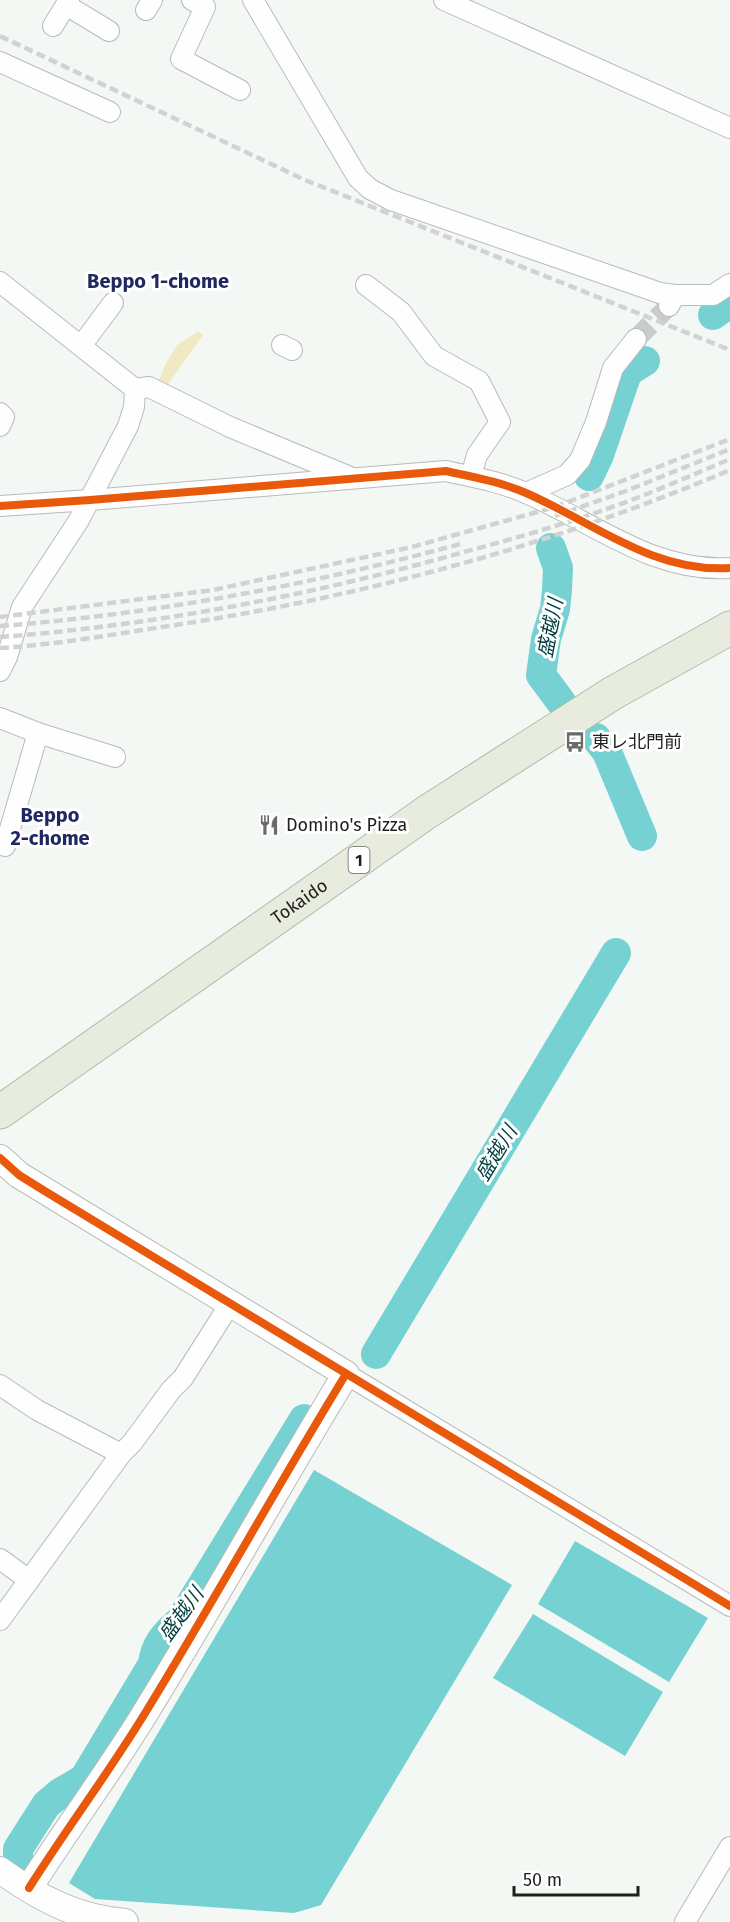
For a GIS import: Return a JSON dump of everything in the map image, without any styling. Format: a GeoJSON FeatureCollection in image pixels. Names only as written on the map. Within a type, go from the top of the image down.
{"type":"FeatureCollection","features":[{"type":"Feature","properties":{"kind":"highway","name":"Tokaido"},"geometry":{"type":"LineString","coordinates":[[0,1113],[427,812],[613,693],[730,628]]}},
{"type":"Feature","properties":{"kind":"street"},"geometry":{"type":"LineString","coordinates":[[192,0],[205,7],[181,59],[240,90]]}},
{"type":"Feature","properties":{"kind":"street"},"geometry":{"type":"LineString","coordinates":[[253,0],[358,178],[370,189],[402,204],[660,293],[672,300],[713,295],[730,284]]}},
{"type":"Feature","properties":{"kind":"street"},"geometry":{"type":"LineString","coordinates":[[444,0],[730,128]]}},
{"type":"Feature","properties":{"kind":"street"},"geometry":{"type":"LineString","coordinates":[[53,26],[67,2],[109,31]]}},
{"type":"Feature","properties":{"kind":"street"},"geometry":{"type":"LineString","coordinates":[[0,62],[110,112]]}},
{"type":"Feature","properties":{"kind":"street"},"geometry":{"type":"LineString","coordinates":[[0,282],[135,389],[149,387],[230,427],[352,478]]}},
{"type":"Feature","properties":{"kind":"street"},"geometry":{"type":"LineString","coordinates":[[366,285],[400,312],[434,356],[479,381],[500,422],[477,455],[471,476]]}},
{"type":"Feature","properties":{"kind":"street"},"geometry":{"type":"LineString","coordinates":[[81,346],[113,303]]}},
{"type":"Feature","properties":{"kind":"street"},"geometry":{"type":"LineString","coordinates":[[526,493],[567,476],[580,460],[596,422],[613,368],[636,339]]}},
{"type":"Feature","properties":{"kind":"street"},"geometry":{"type":"LineString","coordinates":[[0,671],[7,657],[22,607],[90,501],[128,426],[134,407],[135,389]]}},
{"type":"Feature","properties":{"kind":"street"},"geometry":{"type":"LineString","coordinates":[[0,413],[4,417],[0,426]]}},
{"type":"Feature","properties":{"kind":"street"},"geometry":{"type":"LineString","coordinates":[[0,506],[90,501],[446,471],[499,483],[526,493],[624,543],[668,562],[692,568],[730,568]]}},
{"type":"Feature","properties":{"kind":"street"},"geometry":{"type":"LineString","coordinates":[[0,718],[38,733],[115,757]]}},
{"type":"Feature","properties":{"kind":"street"},"geometry":{"type":"LineString","coordinates":[[5,846],[38,733]]}},
{"type":"Feature","properties":{"kind":"street"},"geometry":{"type":"LineString","coordinates":[[0,1158],[19,1175],[730,1606]]}},
{"type":"Feature","properties":{"kind":"street"},"geometry":{"type":"LineString","coordinates":[[0,1620],[121,1454],[183,1378],[230,1304]]}},
{"type":"Feature","properties":{"kind":"street"},"geometry":{"type":"LineString","coordinates":[[29,1888],[147,1710],[346,1374]]}},
{"type":"Feature","properties":{"kind":"street"},"geometry":{"type":"LineString","coordinates":[[0,1385],[37,1410],[121,1454]]}},
{"type":"Feature","properties":{"kind":"street"},"geometry":{"type":"LineString","coordinates":[[0,1559],[29,1580]]}},
{"type":"Feature","properties":{"kind":"street"},"geometry":{"type":"LineString","coordinates":[[685,1922],[730,1847]]}},
{"type":"Feature","properties":{"kind":"street"},"geometry":{"type":"LineString","coordinates":[[0,1870],[69,1911],[125,1922]]}},
{"type":"Feature","properties":{"kind":"shaded area"},"geometry":{"type":"Polygon","coordinates":[[[198,331],[203,335],[167,386],[158,382],[177,345],[198,331]]]}},
{"type":"Feature","properties":{"kind":"water"},"geometry":{"type":"Polygon","coordinates":[[[314,1470],[512,1585],[321,1905],[294,1913],[95,1899],[69,1883],[314,1470]]]}},
{"type":"Feature","properties":{"kind":"water"},"geometry":{"type":"Polygon","coordinates":[[[575,1541],[708,1618],[669,1682],[538,1604],[575,1541]]]}},
{"type":"Feature","properties":{"kind":"water"},"geometry":{"type":"Polygon","coordinates":[[[533,1614],[663,1692],[625,1756],[493,1678],[533,1614]]]}},
{"type":"Feature","properties":{"kind":"waterway","name":"盛越川"},"geometry":{"type":"LineString","coordinates":[[713,315],[730,303]]}},
{"type":"Feature","properties":{"kind":"waterway","name":"盛越川"},"geometry":{"type":"LineString","coordinates":[[589,476],[599,455],[626,376],[629,371],[645,361]]}},
{"type":"Feature","properties":{"kind":"waterway","name":"盛越川"},"geometry":{"type":"LineString","coordinates":[[551,548],[558,568],[557,590],[541,675],[561,702]]}},
{"type":"Feature","properties":{"kind":"waterway","name":"盛越川"},"geometry":{"type":"LineString","coordinates":[[596,738],[607,752],[642,836]]}},
{"type":"Feature","properties":{"kind":"waterway","name":"盛越川"},"geometry":{"type":"LineString","coordinates":[[376,1354],[616,953]]}},
{"type":"Feature","properties":{"kind":"waterway","name":"盛越川"},"geometry":{"type":"LineString","coordinates":[[18,1861],[18,1849],[46,1805],[60,1793],[84,1779],[153,1664],[159,1645],[166,1634],[181,1620],[304,1419]]}},
{"type":"Feature","properties":{"kind":"tunnel"},"geometry":{"type":"LineString","coordinates":[[636,339],[669,306]]}},
{"type":"Feature","properties":{"kind":"railway"},"geometry":{"type":"LineString","coordinates":[[0,36],[305,180],[730,350]]}},
{"type":"Feature","properties":{"kind":"railway"},"geometry":{"type":"LineString","coordinates":[[0,617],[213,590],[412,547],[555,507],[730,439]]}},
{"type":"Feature","properties":{"kind":"railway"},"geometry":{"type":"LineString","coordinates":[[555,516],[626,491],[730,449]]}},
{"type":"Feature","properties":{"kind":"railway"},"geometry":{"type":"LineString","coordinates":[[0,637],[118,625],[176,616],[350,582],[568,522],[629,501],[730,459]]}},
{"type":"Feature","properties":{"kind":"railway"},"geometry":{"type":"LineString","coordinates":[[0,648],[41,645],[235,615],[380,585],[522,546],[661,498],[730,470]]}},
{"type":"Feature","properties":{"kind":"railway"},"geometry":{"type":"LineString","coordinates":[[0,626],[116,614],[232,596],[347,572],[460,544]]}},
{"type":"Feature","properties":{"kind":"cycle path"},"geometry":{"type":"LineString","coordinates":[[0,506],[446,471],[497,483],[526,493],[649,554],[702,567],[730,568]]}},
{"type":"Feature","properties":{"kind":"cycle path"},"geometry":{"type":"LineString","coordinates":[[0,1158],[19,1175],[43,1190],[730,1606]]}},
{"type":"Feature","properties":{"kind":"cycle path"},"geometry":{"type":"LineString","coordinates":[[29,1888],[147,1710],[346,1374]]}},
{"type":"Feature","properties":{"kind":"place","name":"東レ北門前"},"geometry":{"type":"Point","coordinates":[575,742]}},
{"type":"Feature","properties":{"kind":"place","name":"Domino's Pizza"},"geometry":{"type":"Point","coordinates":[269,825]}},
{"type":"Feature","properties":{"kind":"district","name":"Beppo 1-chome"},"geometry":{"type":"Point","coordinates":[158,281]}},
{"type":"Feature","properties":{"kind":"district","name":"Beppo 2-chome"},"geometry":{"type":"Point","coordinates":[50,826]}}]}
